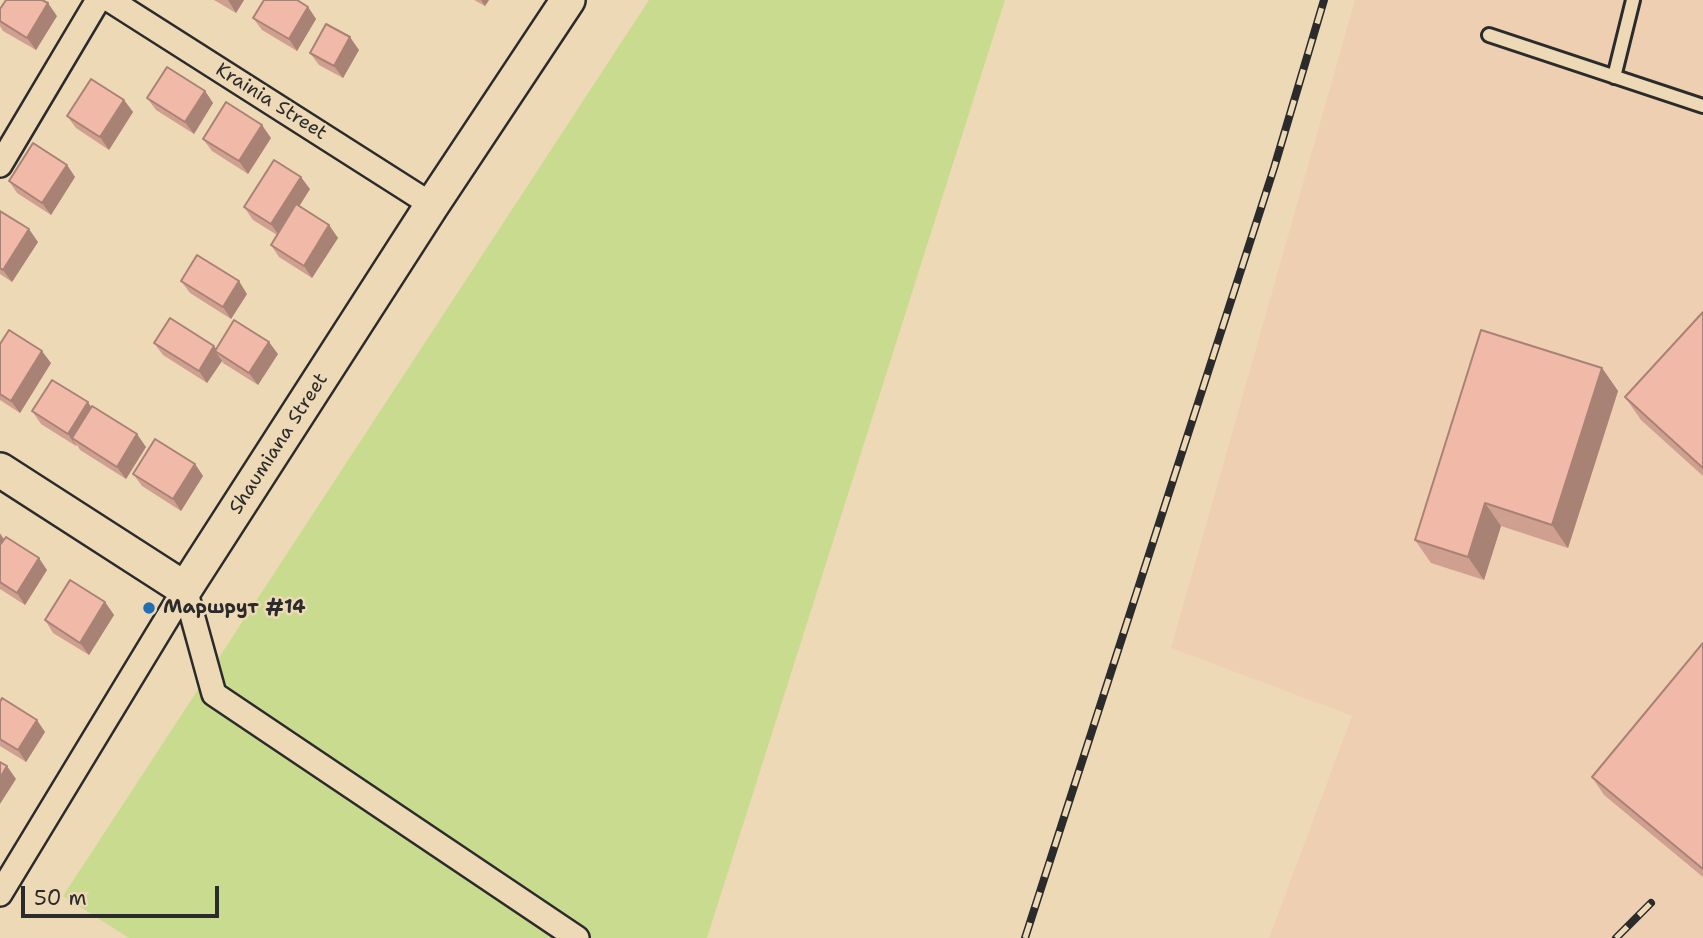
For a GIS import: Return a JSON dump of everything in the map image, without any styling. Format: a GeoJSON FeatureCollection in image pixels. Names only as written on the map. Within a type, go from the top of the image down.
{"type":"FeatureCollection","features":[{"type":"Feature","properties":{"kind":"street"},"geometry":{"type":"LineString","coordinates":[[0,165],[98,0]]}},
{"type":"Feature","properties":{"kind":"street","name":"Krainia Street"},"geometry":{"type":"LineString","coordinates":[[110,0],[432,205]]}},
{"type":"Feature","properties":{"kind":"street","name":"Shaumiana Street"},"geometry":{"type":"LineString","coordinates":[[0,894],[185,589],[432,205],[568,0]]}},
{"type":"Feature","properties":{"kind":"street"},"geometry":{"type":"LineString","coordinates":[[0,470],[185,589],[214,694],[577,938]]}},
{"type":"Feature","properties":{"kind":"lane"},"geometry":{"type":"LineString","coordinates":[[1614,77],[1633,0]]}},
{"type":"Feature","properties":{"kind":"lane"},"geometry":{"type":"LineString","coordinates":[[1489,35],[1703,106]]}},
{"type":"Feature","properties":{"kind":"shaded area"},"geometry":{"type":"Polygon","coordinates":[[[1355,0],[1703,0],[1703,938],[1269,938],[1352,716],[1171,648],[1355,0]]]}},
{"type":"Feature","properties":{"kind":"green space"},"geometry":{"type":"Polygon","coordinates":[[[649,0],[1005,0],[707,938],[129,938],[63,896],[649,0]]]}},
{"type":"Feature","properties":{"kind":"building"},"geometry":{"type":"Polygon","coordinates":[[[6,0],[42,0],[48,3],[27,38],[0,21],[0,9],[6,0]]]}},
{"type":"Feature","properties":{"kind":"building"},"geometry":{"type":"Polygon","coordinates":[[[264,0],[297,0],[308,7],[289,39],[253,18],[264,0]]]}},
{"type":"Feature","properties":{"kind":"building"},"geometry":{"type":"Polygon","coordinates":[[[326,24],[350,37],[334,66],[310,53],[326,24]]]}},
{"type":"Feature","properties":{"kind":"building"},"geometry":{"type":"Polygon","coordinates":[[[167,67],[205,91],[185,122],[147,98],[167,67]]]}},
{"type":"Feature","properties":{"kind":"building"},"geometry":{"type":"Polygon","coordinates":[[[91,79],[124,100],[100,137],[67,116],[91,79]]]}},
{"type":"Feature","properties":{"kind":"building"},"geometry":{"type":"Polygon","coordinates":[[[226,102],[262,125],[239,161],[203,139],[226,102]]]}},
{"type":"Feature","properties":{"kind":"building"},"geometry":{"type":"Polygon","coordinates":[[[33,143],[67,165],[42,203],[9,181],[33,143]]]}},
{"type":"Feature","properties":{"kind":"building"},"geometry":{"type":"Polygon","coordinates":[[[274,160],[301,177],[271,224],[244,207],[274,160]]]}},
{"type":"Feature","properties":{"kind":"building"},"geometry":{"type":"Polygon","coordinates":[[[296,204],[329,225],[304,266],[271,245],[296,204]]]}},
{"type":"Feature","properties":{"kind":"building"},"geometry":{"type":"Polygon","coordinates":[[[0,211],[29,229],[3,270],[0,268],[0,211]]]}},
{"type":"Feature","properties":{"kind":"building"},"geometry":{"type":"Polygon","coordinates":[[[197,255],[239,281],[223,307],[181,281],[197,255]]]}},
{"type":"Feature","properties":{"kind":"building"},"geometry":{"type":"Polygon","coordinates":[[[1703,312],[1703,468],[1625,397],[1703,312]]]}},
{"type":"Feature","properties":{"kind":"building"},"geometry":{"type":"Polygon","coordinates":[[[170,318],[214,346],[199,371],[154,343],[170,318]]]}},
{"type":"Feature","properties":{"kind":"building"},"geometry":{"type":"Polygon","coordinates":[[[234,320],[269,342],[249,373],[215,351],[234,320]]]}},
{"type":"Feature","properties":{"kind":"building"},"geometry":{"type":"Polygon","coordinates":[[[9,330],[42,351],[11,401],[0,394],[0,344],[9,330]]]}},
{"type":"Feature","properties":{"kind":"building"},"geometry":{"type":"Polygon","coordinates":[[[1481,330],[1602,368],[1552,525],[1485,503],[1468,557],[1415,540],[1481,330]]]}},
{"type":"Feature","properties":{"kind":"building"},"geometry":{"type":"Polygon","coordinates":[[[52,380],[88,402],[68,434],[32,411],[52,380]]]}},
{"type":"Feature","properties":{"kind":"building"},"geometry":{"type":"Polygon","coordinates":[[[92,406],[137,434],[117,467],[72,438],[92,406]]]}},
{"type":"Feature","properties":{"kind":"building"},"geometry":{"type":"Polygon","coordinates":[[[155,439],[195,464],[173,499],[133,474],[155,439]]]}},
{"type":"Feature","properties":{"kind":"building"},"geometry":{"type":"Polygon","coordinates":[[[6,537],[39,558],[17,593],[0,582],[0,545],[6,537]]]}},
{"type":"Feature","properties":{"kind":"building"},"geometry":{"type":"Polygon","coordinates":[[[70,580],[105,602],[80,643],[45,620],[70,580]]]}},
{"type":"Feature","properties":{"kind":"building"},"geometry":{"type":"Polygon","coordinates":[[[1703,643],[1703,869],[1592,777],[1703,643]]]}},
{"type":"Feature","properties":{"kind":"building"},"geometry":{"type":"Polygon","coordinates":[[[2,698],[37,720],[18,750],[0,739],[2,698]]]}},
{"type":"Feature","properties":{"kind":"building"},"geometry":{"type":"Polygon","coordinates":[[[0,762],[7,766],[0,778],[0,762]]]}},
{"type":"Feature","properties":{"kind":"railway"},"geometry":{"type":"LineString","coordinates":[[1025,938],[1274,168],[1324,0]]}},
{"type":"Feature","properties":{"kind":"railway"},"geometry":{"type":"LineString","coordinates":[[1616,938],[1651,903]]}},
{"type":"Feature","properties":{"kind":"place","name":"Маршрут #14"},"geometry":{"type":"Point","coordinates":[149,608]}}]}
